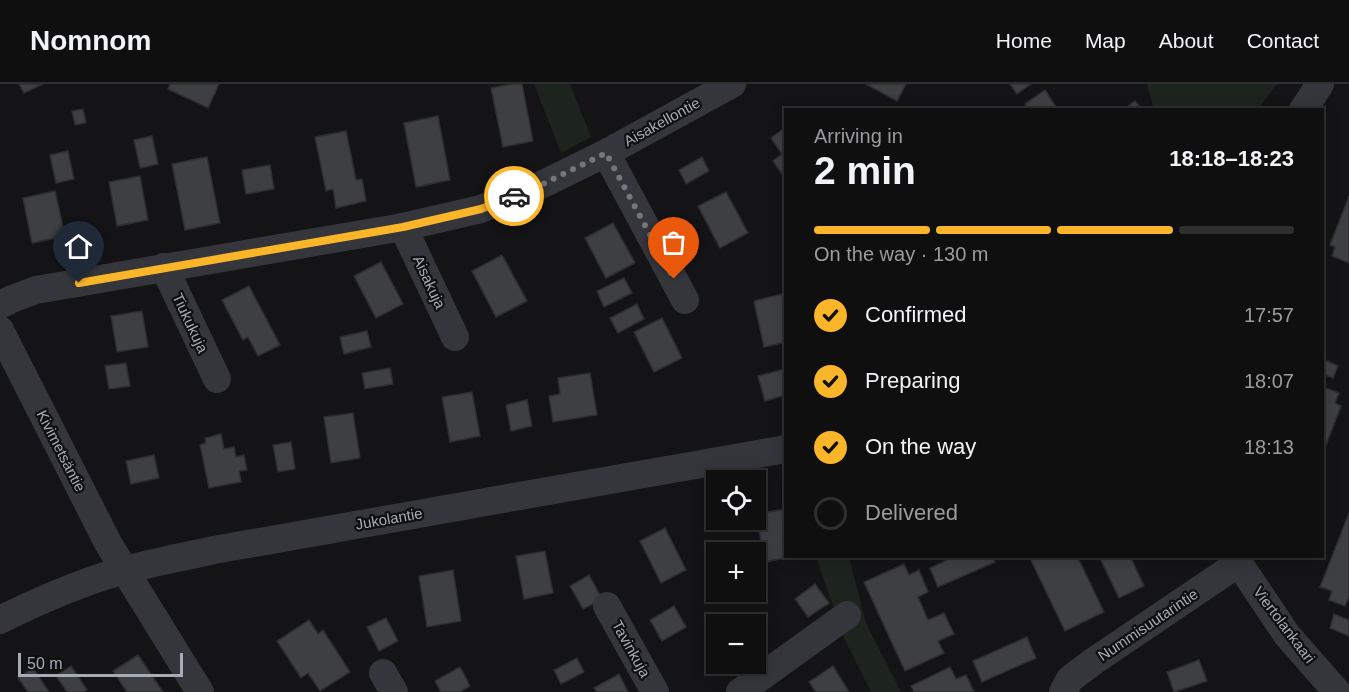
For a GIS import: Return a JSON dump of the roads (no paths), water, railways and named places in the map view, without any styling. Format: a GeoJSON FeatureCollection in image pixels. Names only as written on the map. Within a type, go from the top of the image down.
{"type":"FeatureCollection","features":[{"type":"Feature","properties":{"kind":"street","name":"Aisakellontie"},"geometry":{"type":"LineString","coordinates":[[0,305],[36,290],[403,227],[481,209],[539,186],[606,153],[732,84]]}},
{"type":"Feature","properties":{"kind":"street"},"geometry":{"type":"LineString","coordinates":[[1304,108],[1320,84]]}},
{"type":"Feature","properties":{"kind":"street"},"geometry":{"type":"LineString","coordinates":[[606,153],[685,300]]}},
{"type":"Feature","properties":{"kind":"street","name":"Aisakuja"},"geometry":{"type":"LineString","coordinates":[[403,227],[455,337]]}},
{"type":"Feature","properties":{"kind":"street","name":"Tiukukuja"},"geometry":{"type":"LineString","coordinates":[[164,267],[217,379]]}},
{"type":"Feature","properties":{"kind":"street","name":"Kivimetsäntie"},"geometry":{"type":"LineString","coordinates":[[0,330],[123,571],[200,692]]}},
{"type":"Feature","properties":{"kind":"street","name":"Jukolantie"},"geometry":{"type":"LineString","coordinates":[[0,620],[38,602],[123,571],[214,550],[784,449]]}},
{"type":"Feature","properties":{"kind":"street","name":"Nummisuutarintie"},"geometry":{"type":"LineString","coordinates":[[1063,692],[1070,680],[1094,661],[1237,560]]}},
{"type":"Feature","properties":{"kind":"street","name":"Viertolankaari"},"geometry":{"type":"LineString","coordinates":[[1237,560],[1287,635],[1337,692]]}},
{"type":"Feature","properties":{"kind":"street","name":"Tavinkuja"},"geometry":{"type":"LineString","coordinates":[[607,606],[655,692]]}},
{"type":"Feature","properties":{"kind":"street"},"geometry":{"type":"LineString","coordinates":[[740,692],[848,615]]}}]}
